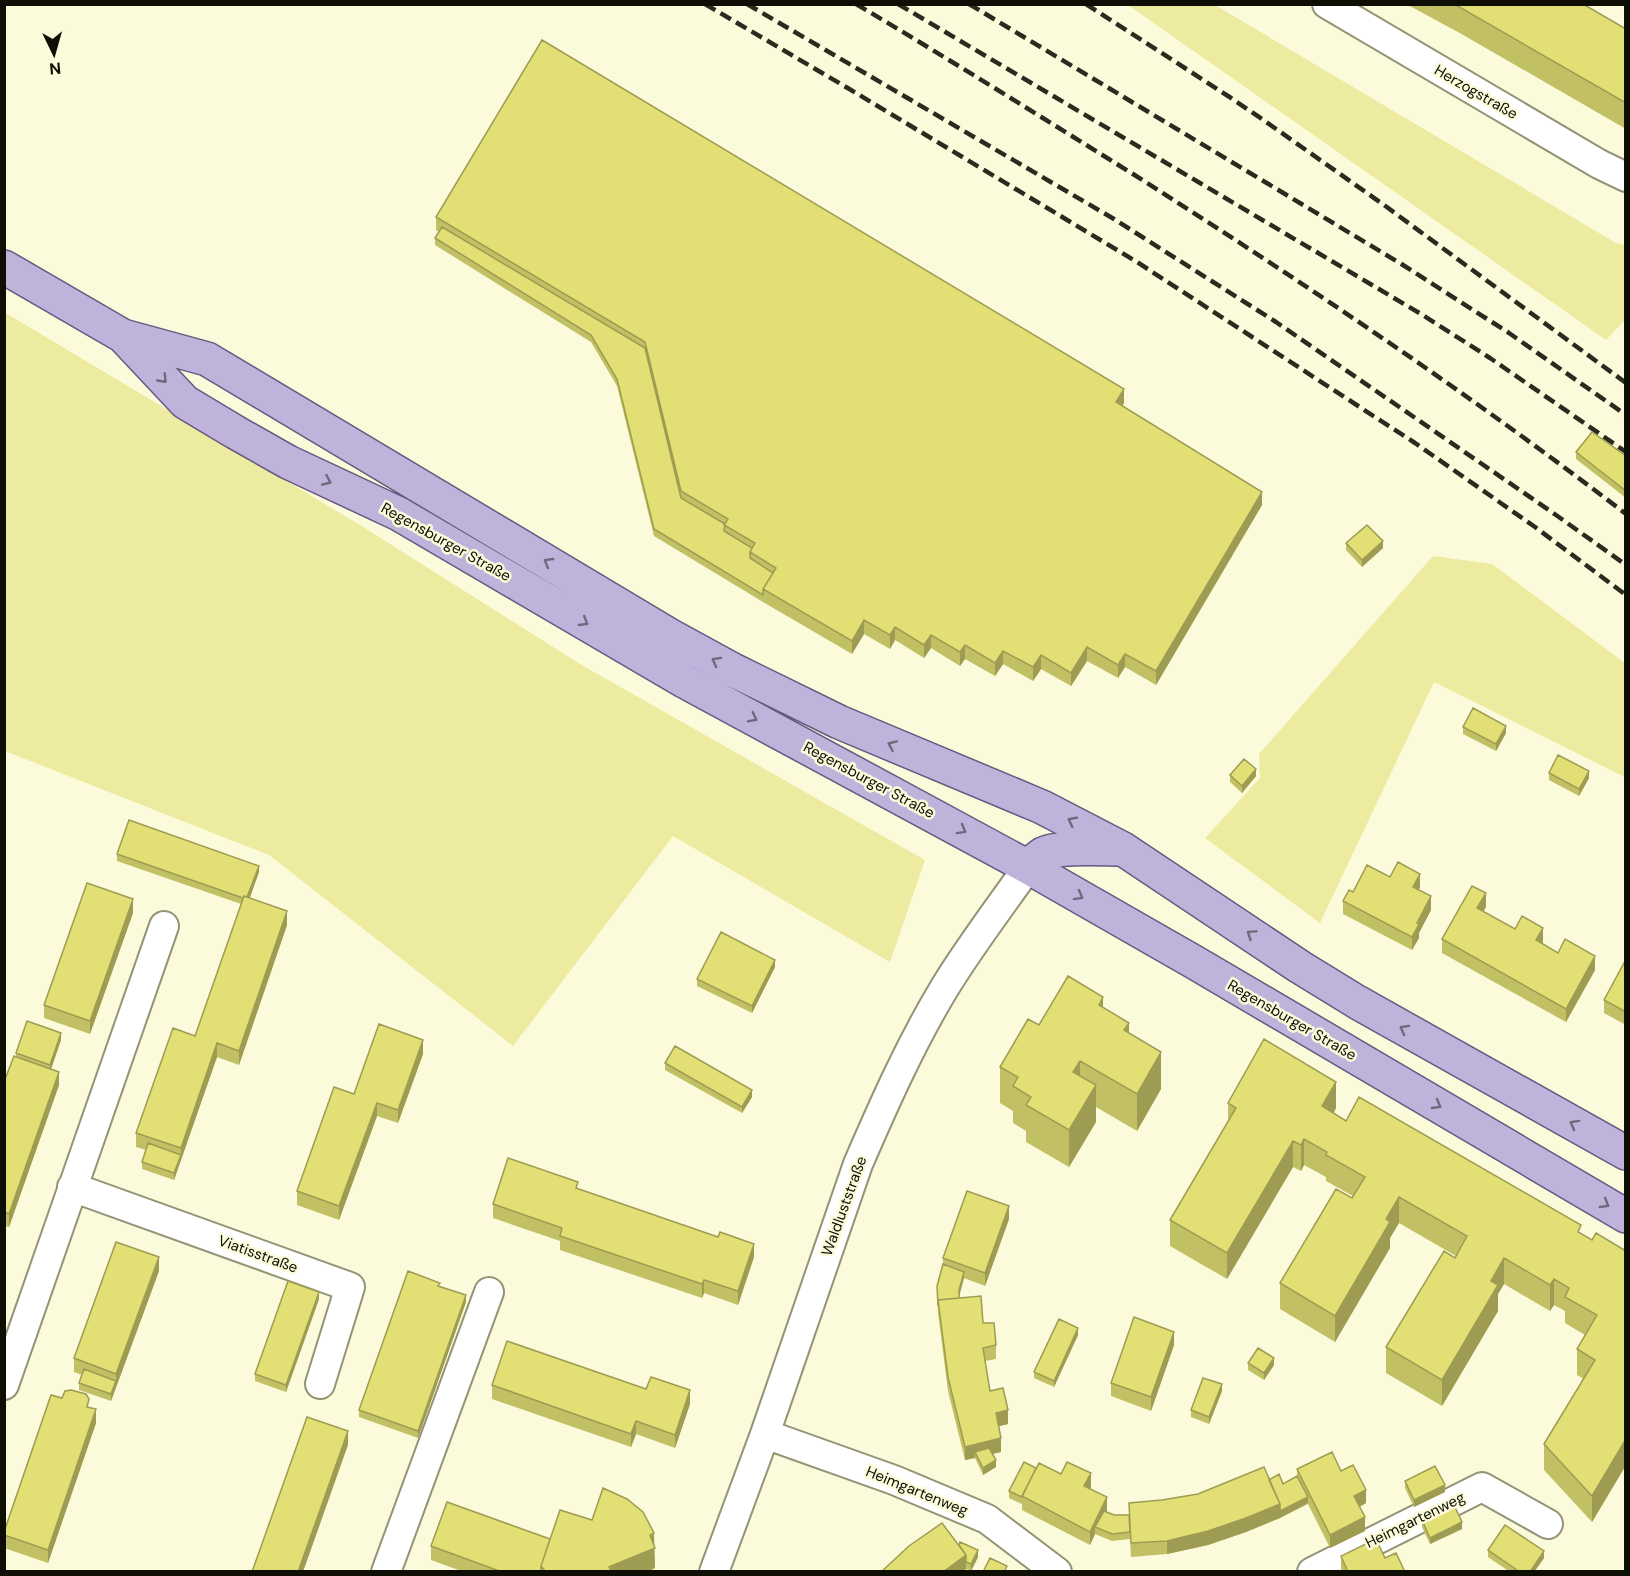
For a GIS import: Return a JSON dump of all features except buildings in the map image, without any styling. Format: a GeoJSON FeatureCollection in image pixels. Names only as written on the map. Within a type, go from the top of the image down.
{"type":"FeatureCollection","features":[{"type":"Feature","properties":{"kind":"main road","name":"Regensburger Straße"},"geometry":{"type":"LineString","coordinates":[[4,267],[123,336],[207,359],[669,635],[733,670],[839,722],[1042,807],[1123,849],[1300,967],[1366,1008],[1626,1153]]}},
{"type":"Feature","properties":{"kind":"main road","name":"Regensburger Straße"},"geometry":{"type":"LineString","coordinates":[[123,336],[185,402],[244,437],[288,462],[399,514],[684,681],[1028,867],[1626,1216]]}},
{"type":"Feature","properties":{"kind":"main road"},"geometry":{"type":"LineString","coordinates":[[1028,867],[1045,853],[1058,850],[1123,849]]}},
{"type":"Feature","properties":{"kind":"street","name":"Herzogstraße"},"geometry":{"type":"LineString","coordinates":[[1327,4],[1599,164],[1626,177]]}},
{"type":"Feature","properties":{"kind":"street","name":"Waldluststraße"},"geometry":{"type":"LineString","coordinates":[[714,1572],[765,1434],[858,1164],[875,1125],[944,988],[1028,867]]}},
{"type":"Feature","properties":{"kind":"street"},"geometry":{"type":"LineString","coordinates":[[4,1385],[164,926]]}},
{"type":"Feature","properties":{"kind":"street","name":"Viatisstraße"},"geometry":{"type":"LineString","coordinates":[[72,1187],[350,1287],[320,1384]]}},
{"type":"Feature","properties":{"kind":"street"},"geometry":{"type":"LineString","coordinates":[[386,1572],[489,1292]]}},
{"type":"Feature","properties":{"kind":"street","name":"Heimgartenweg"},"geometry":{"type":"LineString","coordinates":[[765,1434],[894,1480],[987,1519],[1057,1572]]}},
{"type":"Feature","properties":{"kind":"street","name":"Heimgartenweg"},"geometry":{"type":"LineString","coordinates":[[1312,1572],[1482,1486],[1548,1524]]}},
{"type":"Feature","properties":{"kind":"shaded area"},"geometry":{"type":"Polygon","coordinates":[[[1128,5],[1215,5],[1616,243],[1625,245],[1625,320],[1606,340],[1128,5]]]}},
{"type":"Feature","properties":{"kind":"shaded area"},"geometry":{"type":"Polygon","coordinates":[[[4,312],[360,525],[580,664],[925,860],[890,962],[673,836],[513,1046],[269,855],[5,751],[4,312]]]}},
{"type":"Feature","properties":{"kind":"shaded area"},"geometry":{"type":"Polygon","coordinates":[[[1433,556],[1492,564],[1625,663],[1625,777],[1434,682],[1320,923],[1205,838],[1260,778],[1259,754],[1433,556]]]}},
{"type":"Feature","properties":{"kind":"railway"},"geometry":{"type":"LineString","coordinates":[[705,4],[1137,262],[1415,443],[1535,527],[1626,595]]}},
{"type":"Feature","properties":{"kind":"railway"},"geometry":{"type":"LineString","coordinates":[[747,4],[1114,219],[1276,322],[1626,565]]}},
{"type":"Feature","properties":{"kind":"railway"},"geometry":{"type":"LineString","coordinates":[[856,4],[1133,174],[1259,255],[1506,424],[1626,514]]}},
{"type":"Feature","properties":{"kind":"railway"},"geometry":{"type":"LineString","coordinates":[[898,4],[1421,314],[1490,358],[1626,452]]}},
{"type":"Feature","properties":{"kind":"railway"},"geometry":{"type":"LineString","coordinates":[[969,4],[1403,265],[1509,333],[1626,415]]}},
{"type":"Feature","properties":{"kind":"railway"},"geometry":{"type":"LineString","coordinates":[[1086,4],[1262,119],[1384,205],[1626,383]]}}]}
